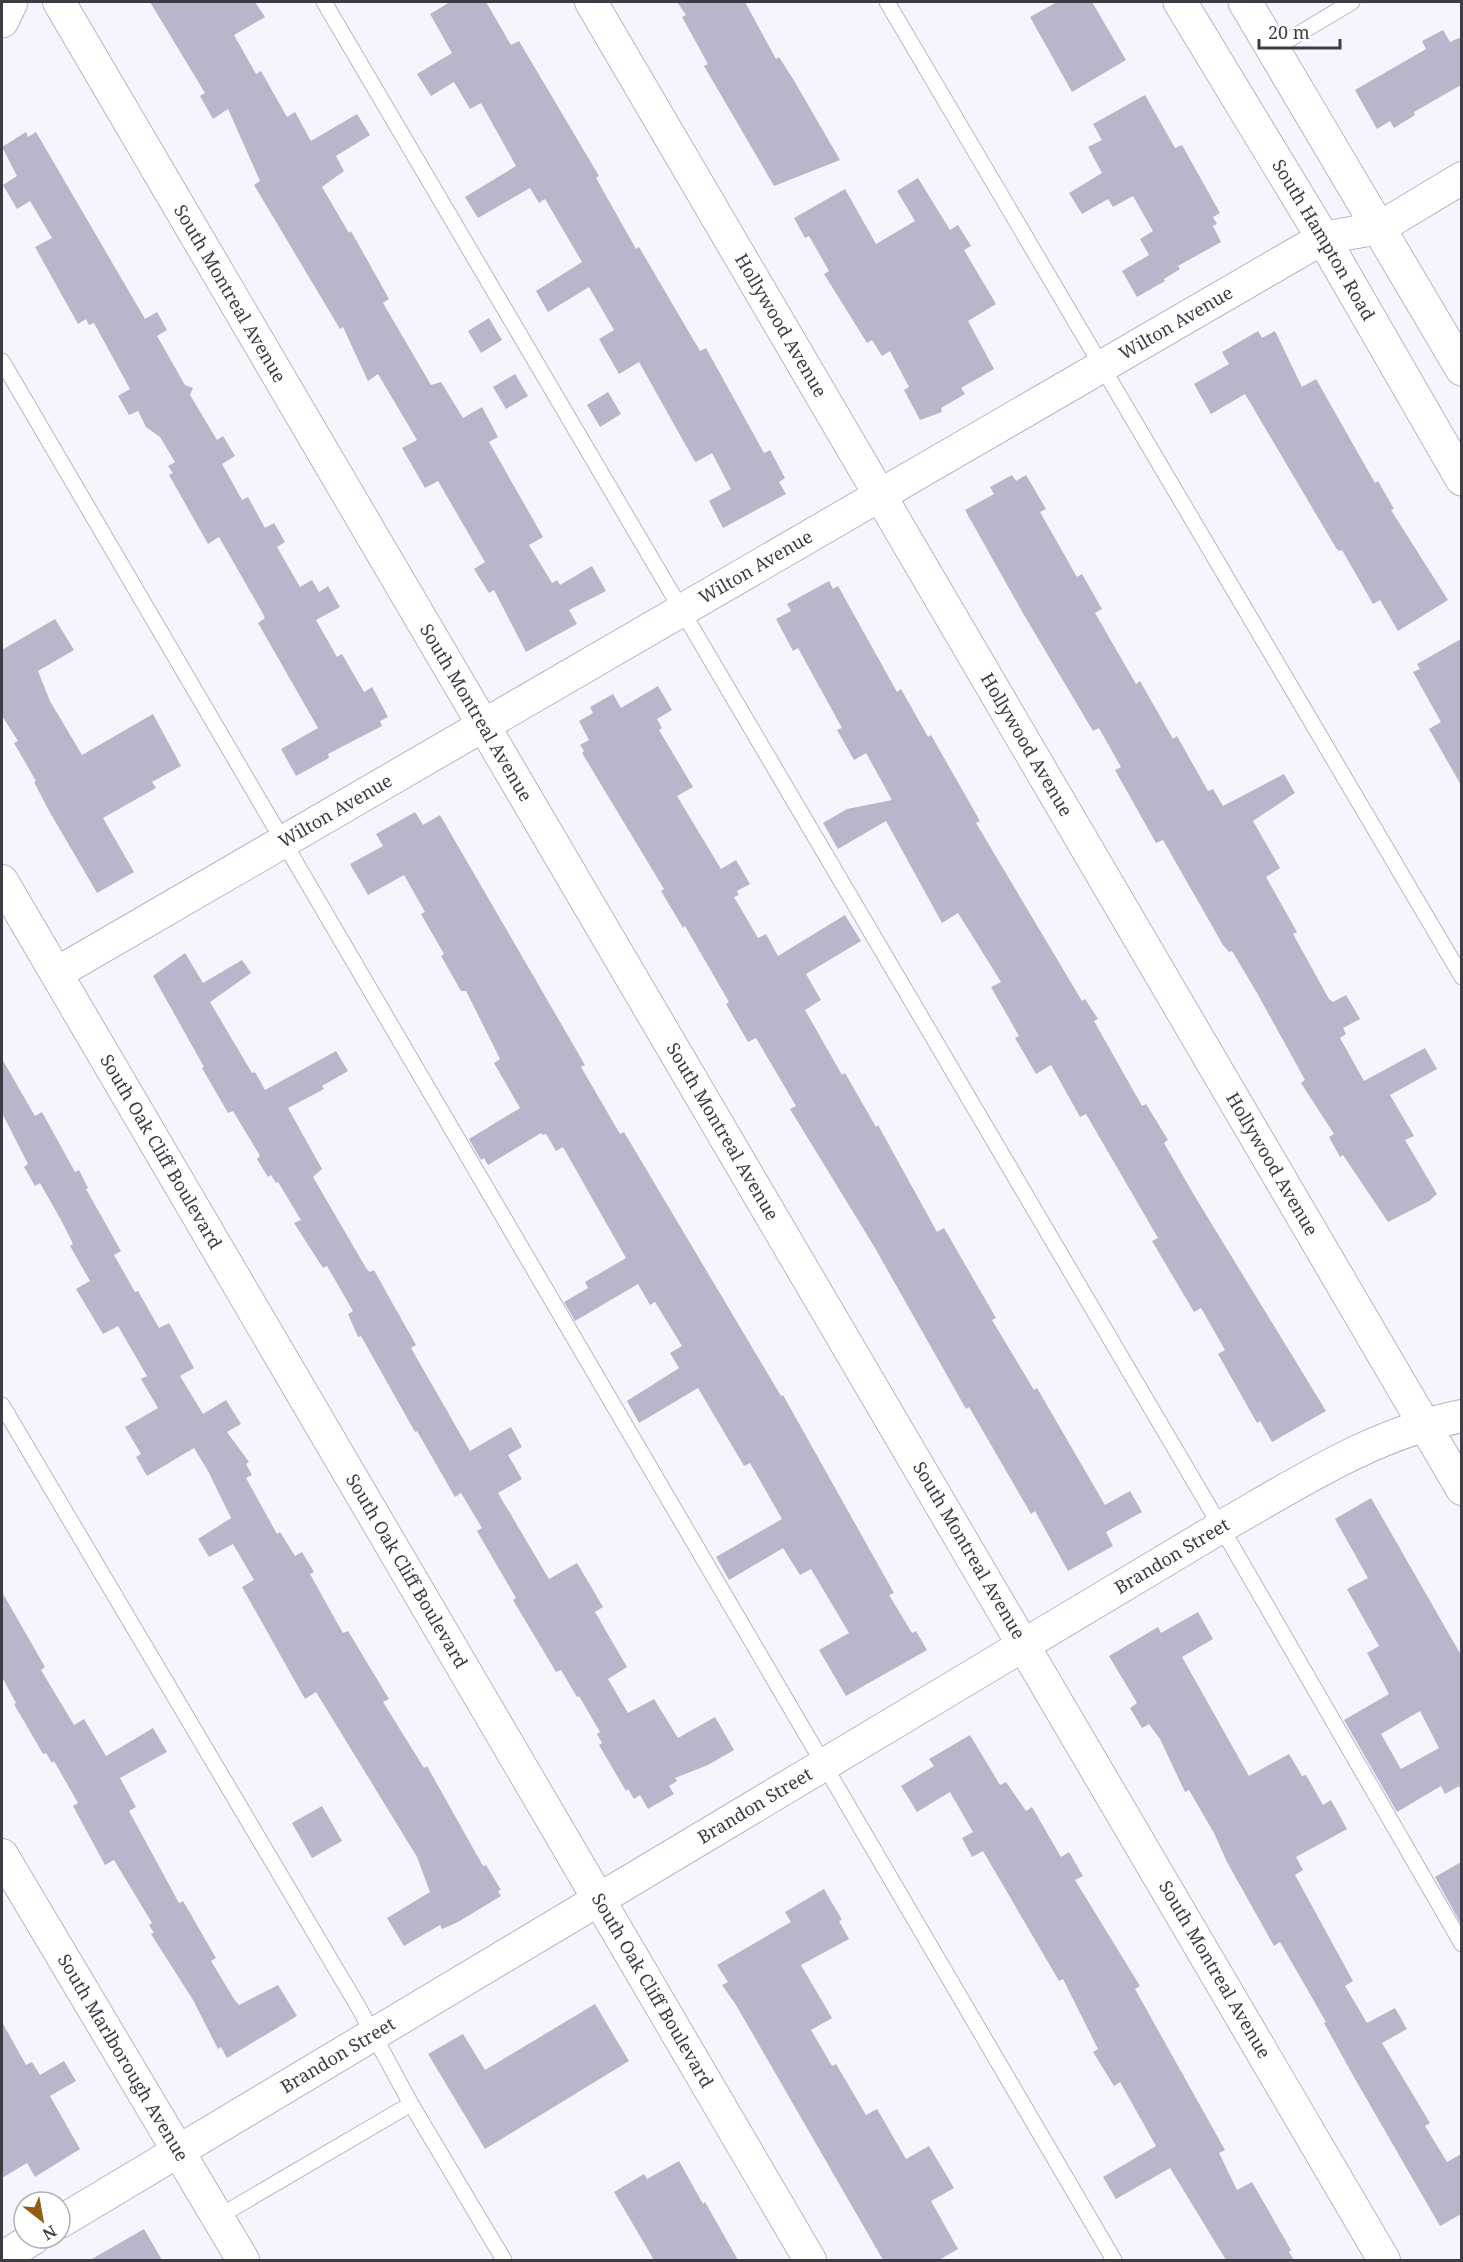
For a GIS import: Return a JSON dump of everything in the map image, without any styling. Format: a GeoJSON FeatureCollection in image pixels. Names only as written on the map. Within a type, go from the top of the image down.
{"type":"FeatureCollection","features":[{"type":"Feature","properties":{"kind":"main road"},"geometry":{"type":"LineString","coordinates":[[2,21],[11,2]]}},
{"type":"Feature","properties":{"kind":"main road","name":"South Hampton Road"},"geometry":{"type":"LineString","coordinates":[[1180,2],[1323,238],[1461,479]]}},
{"type":"Feature","properties":{"kind":"main road"},"geometry":{"type":"LineString","coordinates":[[1245,2],[1461,369]]}},
{"type":"Feature","properties":{"kind":"street","name":"South Montreal Avenue"},"geometry":{"type":"LineString","coordinates":[[59,2],[482,726],[1025,1643],[1384,2260]]}},
{"type":"Feature","properties":{"kind":"street","name":"Hollywood Avenue"},"geometry":{"type":"LineString","coordinates":[[591,2],[1461,1489]]}},
{"type":"Feature","properties":{"kind":"street","name":"Wilton Avenue"},"geometry":{"type":"LineString","coordinates":[[57,973],[1323,238],[1379,228],[1461,178]]}},
{"type":"Feature","properties":{"kind":"street","name":"South Oak Cliff Boulevard"},"geometry":{"type":"LineString","coordinates":[[2,881],[810,2260]]}},
{"type":"Feature","properties":{"kind":"street","name":"Brandon Street"},"geometry":{"type":"LineString","coordinates":[[72,2215],[1221,1527],[1376,1442],[1424,1424],[1461,1416]]}},
{"type":"Feature","properties":{"kind":"street","name":"South Marlborough Avenue"},"geometry":{"type":"LineString","coordinates":[[2,1855],[243,2260]]}},
{"type":"Feature","properties":{"kind":"street"},"geometry":{"type":"LineString","coordinates":[[2,2258],[15,2250]]}},
{"type":"Feature","properties":{"kind":"lane"},"geometry":{"type":"LineString","coordinates":[[324,2],[1221,1527],[1461,1944]]}},
{"type":"Feature","properties":{"kind":"lane"},"geometry":{"type":"LineString","coordinates":[[887,2],[1460,969]]}},
{"type":"Feature","properties":{"kind":"lane"},"geometry":{"type":"LineString","coordinates":[[1273,49],[1352,2]]}},
{"type":"Feature","properties":{"kind":"lane"},"geometry":{"type":"LineString","coordinates":[[2,361],[1114,2260]]}},
{"type":"Feature","properties":{"kind":"lane"},"geometry":{"type":"LineString","coordinates":[[2,1405],[374,2034],[411,2104],[504,2260]]}},
{"type":"Feature","properties":{"kind":"lane"},"geometry":{"type":"LineString","coordinates":[[218,2217],[411,2104]]}},
{"type":"Feature","properties":{"kind":"building"},"geometry":{"type":"Polygon","coordinates":[[[150,2],[255,2],[265,17],[234,35],[256,74],[261,71],[287,117],[295,112],[311,141],[357,114],[370,135],[336,156],[344,171],[322,187],[349,233],[351,231],[389,299],[383,303],[431,385],[441,382],[463,418],[482,407],[498,437],[489,442],[543,537],[529,545],[552,583],[557,580],[560,585],[592,566],[606,591],[569,610],[577,624],[526,652],[494,590],[489,593],[474,569],[485,562],[438,481],[425,488],[402,448],[417,440],[378,374],[368,381],[343,327],[340,329],[254,185],[260,181],[228,109],[213,119],[200,96],[205,93],[150,2]]]}},
{"type":"Feature","properties":{"kind":"building"},"geometry":{"type":"Polygon","coordinates":[[[450,2],[486,2],[511,45],[519,41],[599,176],[596,178],[636,249],[639,247],[700,351],[706,348],[764,453],[770,450],[785,478],[779,482],[786,494],[723,528],[709,501],[731,489],[712,453],[696,462],[694,460],[639,362],[619,374],[599,339],[614,330],[589,287],[548,312],[536,291],[582,262],[545,199],[539,203],[530,188],[478,218],[465,197],[516,166],[481,103],[470,109],[454,82],[431,96],[417,74],[452,53],[430,14],[450,2]]]}},
{"type":"Feature","properties":{"kind":"building"},"geometry":{"type":"Polygon","coordinates":[[[677,2],[745,2],[776,59],[779,57],[793,79],[840,160],[774,186],[704,66],[708,64],[682,17],[686,15],[677,2]]]}},
{"type":"Feature","properties":{"kind":"building"},"geometry":{"type":"Polygon","coordinates":[[[1057,2],[1092,2],[1126,60],[1072,92],[1030,17],[1057,2]]]}},
{"type":"Feature","properties":{"kind":"building"},"geometry":{"type":"Polygon","coordinates":[[[1443,30],[1450,42],[1461,37],[1461,85],[1414,112],[1415,115],[1394,128],[1390,121],[1377,129],[1355,90],[1426,49],[1422,41],[1443,30]]]}},
{"type":"Feature","properties":{"kind":"building"},"geometry":{"type":"Polygon","coordinates":[[[1145,95],[1175,148],[1182,145],[1220,213],[1213,217],[1217,224],[1213,226],[1221,242],[1178,266],[1180,269],[1164,279],[1165,281],[1137,297],[1122,271],[1149,255],[1140,239],[1153,231],[1133,196],[1113,207],[1108,199],[1082,214],[1069,193],[1102,173],[1088,147],[1102,140],[1093,124],[1145,95]]]}},
{"type":"Feature","properties":{"kind":"building"},"geometry":{"type":"Polygon","coordinates":[[[26,132],[28,137],[36,132],[145,319],[157,312],[167,330],[157,336],[185,385],[193,388],[190,395],[217,440],[223,436],[235,456],[222,464],[242,500],[248,497],[265,528],[274,523],[285,542],[277,547],[300,587],[312,580],[319,592],[328,586],[340,607],[316,620],[337,657],[342,654],[364,692],[372,687],[388,717],[380,721],[382,726],[328,754],[329,758],[296,776],[281,749],[318,728],[258,623],[265,618],[219,537],[208,544],[169,475],[173,473],[168,466],[175,462],[160,437],[146,427],[138,411],[129,415],[118,396],[130,389],[94,323],[89,325],[86,319],[78,324],[35,247],[52,238],[30,201],[17,209],[3,185],[17,176],[2,147],[26,132]]]}},
{"type":"Feature","properties":{"kind":"building"},"geometry":{"type":"Polygon","coordinates":[[[918,178],[950,230],[958,225],[971,246],[964,250],[996,304],[968,321],[994,369],[961,388],[965,394],[941,408],[942,412],[920,420],[904,390],[909,387],[890,351],[882,356],[872,340],[867,343],[824,274],[829,271],[809,236],[805,238],[794,218],[845,189],[876,244],[915,221],[897,191],[918,178]]]}},
{"type":"Feature","properties":{"kind":"building"},"geometry":{"type":"Polygon","coordinates":[[[489,318],[502,340],[481,353],[468,331],[489,318]]]}},
{"type":"Feature","properties":{"kind":"building"},"geometry":{"type":"Polygon","coordinates":[[[1258,331],[1262,338],[1275,331],[1302,387],[1316,379],[1375,483],[1378,481],[1394,509],[1391,510],[1448,600],[1398,631],[1380,600],[1373,604],[1342,550],[1339,551],[1336,548],[1245,394],[1211,414],[1194,384],[1229,364],[1222,352],[1258,331]]]}},
{"type":"Feature","properties":{"kind":"building"},"geometry":{"type":"Polygon","coordinates":[[[515,374],[528,396],[506,409],[493,387],[515,374]]]}},
{"type":"Feature","properties":{"kind":"building"},"geometry":{"type":"Polygon","coordinates":[[[608,392],[621,414],[600,427],[587,405],[608,392]]]}},
{"type":"Feature","properties":{"kind":"building"},"geometry":{"type":"Polygon","coordinates":[[[1012,475],[1016,481],[1026,475],[1046,509],[1040,512],[1077,577],[1082,574],[1102,609],[1095,613],[1136,684],[1140,681],[1173,739],[1177,736],[1208,791],[1213,789],[1223,806],[1284,774],[1295,793],[1253,821],[1280,868],[1266,877],[1297,932],[1293,934],[1329,999],[1333,1002],[1346,995],[1360,1019],[1343,1028],[1346,1034],[1340,1038],[1364,1081],[1425,1048],[1437,1069],[1390,1095],[1414,1136],[1405,1140],[1437,1194],[1429,1201],[1388,1222],[1343,1155],[1340,1157],[1329,1137],[1334,1134],[1301,1083],[1305,1080],[1257,993],[1232,951],[1229,952],[1223,945],[1163,840],[1156,843],[1115,770],[1121,767],[1099,728],[1093,731],[1024,615],[965,510],[994,494],[990,487],[1012,475]]]}},
{"type":"Feature","properties":{"kind":"building"},"geometry":{"type":"Polygon","coordinates":[[[829,581],[833,589],[838,586],[897,692],[901,689],[928,737],[931,735],[980,821],[976,823],[1082,1001],[1085,999],[1098,1019],[1094,1021],[1142,1106],[1146,1104],[1168,1140],[1164,1143],[1194,1195],[1326,1411],[1272,1442],[1260,1421],[1257,1423],[1218,1354],[1225,1350],[1201,1308],[1194,1312],[1152,1241],[1158,1238],[1086,1114],[1080,1117],[1051,1065],[1036,1074],[1015,1038],[1019,1036],[991,987],[1001,982],[958,913],[942,923],[886,821],[838,849],[823,823],[847,809],[892,800],[866,753],[854,760],[837,730],[842,728],[798,648],[793,651],[776,619],[791,611],[787,604],[829,581]]]}},
{"type":"Feature","properties":{"kind":"building"},"geometry":{"type":"Polygon","coordinates":[[[55,619],[74,650],[38,671],[50,701],[82,755],[153,714],[181,766],[152,782],[156,788],[103,818],[134,872],[97,893],[48,809],[34,782],[36,781],[14,743],[18,741],[2,716],[2,650],[55,619]]]}},
{"type":"Feature","properties":{"kind":"building"},"geometry":{"type":"Polygon","coordinates":[[[1461,639],[1461,785],[1429,729],[1441,722],[1413,672],[1420,669],[1417,664],[1461,639]]]}},
{"type":"Feature","properties":{"kind":"building"},"geometry":{"type":"Polygon","coordinates":[[[658,686],[672,710],[657,719],[662,728],[659,730],[693,787],[677,796],[721,869],[736,860],[750,884],[737,891],[739,895],[734,897],[758,938],[766,934],[778,956],[845,915],[861,941],[806,974],[821,1000],[805,1010],[842,1075],[845,1073],[876,1127],[878,1125],[937,1232],[944,1228],[996,1318],[992,1320],[1034,1390],[1037,1388],[1105,1505],[1130,1491],[1142,1512],[1106,1532],[1113,1546],[1068,1571],[1035,1511],[1031,1514],[969,1407],[966,1409],[875,1248],[790,1109],[796,1106],[756,1038],[748,1042],[726,1004],[729,1002],[685,926],[683,928],[661,891],[664,889],[582,753],[584,751],[580,745],[589,740],[579,721],[593,713],[590,707],[613,694],[621,708],[658,686]]]}},
{"type":"Feature","properties":{"kind":"building"},"geometry":{"type":"Polygon","coordinates":[[[415,812],[423,825],[440,815],[585,1065],[581,1067],[620,1134],[624,1132],[781,1396],[783,1395],[894,1593],[889,1595],[912,1633],[916,1631],[927,1650],[846,1696],[819,1650],[849,1633],[811,1569],[800,1575],[783,1548],[729,1580],[716,1557],[782,1519],[750,1463],[744,1466],[698,1388],[639,1423],[627,1401],[679,1368],[670,1353],[682,1346],[655,1302],[650,1305],[638,1284],[575,1321],[564,1302],[588,1288],[585,1282],[626,1258],[563,1147],[556,1151],[546,1134],[541,1133],[488,1165],[484,1158],[481,1160],[469,1139],[520,1108],[494,1063],[500,1059],[466,991],[461,991],[441,956],[444,954],[421,914],[425,912],[404,875],[368,895],[350,864],[383,846],[376,834],[415,812]]]}},
{"type":"Feature","properties":{"kind":"building"},"geometry":{"type":"Polygon","coordinates":[[[185,953],[203,983],[242,960],[251,973],[210,1002],[252,1073],[255,1072],[265,1090],[336,1051],[348,1071],[322,1086],[324,1089],[288,1108],[322,1169],[313,1177],[366,1268],[370,1272],[374,1270],[416,1345],[411,1348],[470,1451],[511,1427],[522,1447],[508,1455],[522,1479],[498,1493],[549,1579],[577,1563],[603,1607],[595,1612],[627,1667],[608,1679],[628,1713],[654,1699],[678,1738],[715,1717],[734,1750],[708,1765],[675,1778],[677,1781],[669,1786],[674,1794],[648,1809],[640,1795],[634,1799],[628,1789],[626,1791],[599,1745],[602,1743],[597,1734],[600,1732],[579,1696],[577,1697],[561,1670],[556,1672],[513,1600],[516,1598],[477,1531],[482,1528],[461,1493],[455,1497],[417,1431],[415,1432],[361,1336],[358,1337],[348,1314],[353,1311],[327,1266],[323,1268],[294,1223],[301,1220],[278,1182],[276,1183],[271,1175],[268,1177],[257,1159],[260,1156],[233,1111],[228,1113],[202,1068],[204,1067],[153,976],[185,953]]]}},
{"type":"Feature","properties":{"kind":"building"},"geometry":{"type":"Polygon","coordinates":[[[2,1059],[35,1116],[42,1112],[75,1172],[79,1170],[88,1188],[86,1189],[121,1251],[114,1255],[135,1292],[138,1291],[159,1328],[169,1323],[194,1368],[180,1376],[203,1414],[226,1400],[241,1424],[227,1432],[249,1462],[246,1464],[252,1475],[246,1478],[277,1534],[280,1532],[295,1556],[302,1552],[314,1572],[310,1574],[343,1633],[348,1631],[389,1699],[383,1702],[424,1768],[427,1766],[483,1866],[486,1865],[501,1890],[498,1891],[501,1896],[458,1922],[442,1929],[440,1925],[404,1946],[387,1918],[430,1892],[417,1857],[316,1692],[305,1699],[242,1587],[254,1580],[233,1544],[209,1557],[198,1539],[231,1518],[208,1471],[194,1448],[147,1476],[136,1457],[141,1454],[125,1427],[158,1408],[141,1379],[147,1376],[118,1326],[103,1334],[76,1289],[90,1281],[70,1246],[73,1244],[40,1183],[35,1186],[24,1167],[28,1164],[2,1113],[2,1059]]]}},
{"type":"Feature","properties":{"kind":"building"},"geometry":{"type":"Polygon","coordinates":[[[1371,1498],[1461,1655],[1461,1792],[1459,1786],[1445,1794],[1441,1786],[1397,1812],[1344,1720],[1389,1694],[1367,1653],[1379,1646],[1347,1589],[1368,1578],[1335,1519],[1371,1498]],[[1420,1711],[1381,1734],[1401,1769],[1439,1748],[1420,1711]]]}},
{"type":"Feature","properties":{"kind":"building"},"geometry":{"type":"Polygon","coordinates":[[[2,1592],[45,1667],[41,1670],[74,1725],[84,1719],[106,1756],[153,1728],[167,1752],[120,1778],[136,1807],[129,1811],[179,1903],[183,1901],[216,1958],[211,1961],[234,1999],[239,2005],[278,1985],[297,2016],[227,2058],[221,2047],[218,2049],[193,2000],[151,1934],[154,1933],[149,1925],[152,1923],[114,1860],[105,1865],[73,1806],[78,1803],[54,1761],[52,1763],[46,1753],[43,1754],[14,1704],[16,1703],[2,1677],[2,1592]]]}},
{"type":"Feature","properties":{"kind":"building"},"geometry":{"type":"Polygon","coordinates":[[[1198,1612],[1213,1639],[1182,1657],[1249,1776],[1289,1754],[1302,1776],[1306,1775],[1323,1805],[1331,1800],[1347,1829],[1296,1857],[1303,1870],[1295,1875],[1353,1981],[1345,1986],[1367,2023],[1395,2008],[1407,2029],[1382,2043],[1430,2123],[1425,2126],[1447,2162],[1461,2154],[1461,2214],[1440,2226],[1355,2079],[1324,2023],[1326,2022],[1280,1942],[1274,1946],[1227,1862],[1214,1833],[1189,1790],[1185,1792],[1160,1739],[1149,1724],[1142,1728],[1130,1708],[1137,1703],[1109,1656],[1158,1627],[1161,1633],[1198,1612]]]}},
{"type":"Feature","properties":{"kind":"building"},"geometry":{"type":"Polygon","coordinates":[[[970,1735],[1000,1785],[1006,1782],[1026,1811],[1032,1807],[1061,1857],[1069,1852],[1083,1876],[1075,1880],[1140,1986],[1135,1989],[1225,2150],[1219,2153],[1237,2190],[1252,2182],[1291,2250],[1289,2252],[1294,2260],[1226,2260],[1170,2168],[1116,2199],[1103,2177],[1156,2146],[1120,2082],[1114,2086],[1093,2052],[1098,2049],[1063,1979],[1059,1981],[983,1851],[972,1857],[962,1838],[973,1832],[950,1792],[917,1812],[901,1786],[934,1766],[929,1759],[970,1735]]]}},
{"type":"Feature","properties":{"kind":"building"},"geometry":{"type":"Polygon","coordinates":[[[322,1806],[342,1841],[312,1858],[292,1823],[322,1806]]]}},
{"type":"Feature","properties":{"kind":"building"},"geometry":{"type":"Polygon","coordinates":[[[1461,1862],[1461,1924],[1435,1877],[1461,1862]]]}},
{"type":"Feature","properties":{"kind":"building"},"geometry":{"type":"Polygon","coordinates":[[[824,1889],[842,1920],[839,1921],[849,1939],[801,1965],[832,2018],[811,2030],[832,2066],[836,2064],[866,2115],[877,2109],[906,2159],[929,2146],[954,2188],[931,2201],[958,2249],[939,2260],[883,2260],[736,2005],[722,1985],[728,1982],[717,1965],[791,1922],[785,1912],[824,1889]]]}},
{"type":"Feature","properties":{"kind":"building"},"geometry":{"type":"Polygon","coordinates":[[[595,2004],[629,2061],[485,2149],[428,2054],[463,2034],[485,2070],[595,2004]]]}},
{"type":"Feature","properties":{"kind":"building"},"geometry":{"type":"Polygon","coordinates":[[[2,2022],[26,2065],[32,2062],[40,2075],[64,2061],[76,2081],[50,2096],[80,2149],[35,2177],[27,2163],[2,2178],[2,2022]]]}},
{"type":"Feature","properties":{"kind":"building"},"geometry":{"type":"Polygon","coordinates":[[[679,2161],[738,2260],[654,2260],[614,2192],[644,2174],[647,2179],[679,2161]]]}},
{"type":"Feature","properties":{"kind":"building"},"geometry":{"type":"Polygon","coordinates":[[[144,2229],[162,2260],[90,2260],[144,2229]]]}}]}
